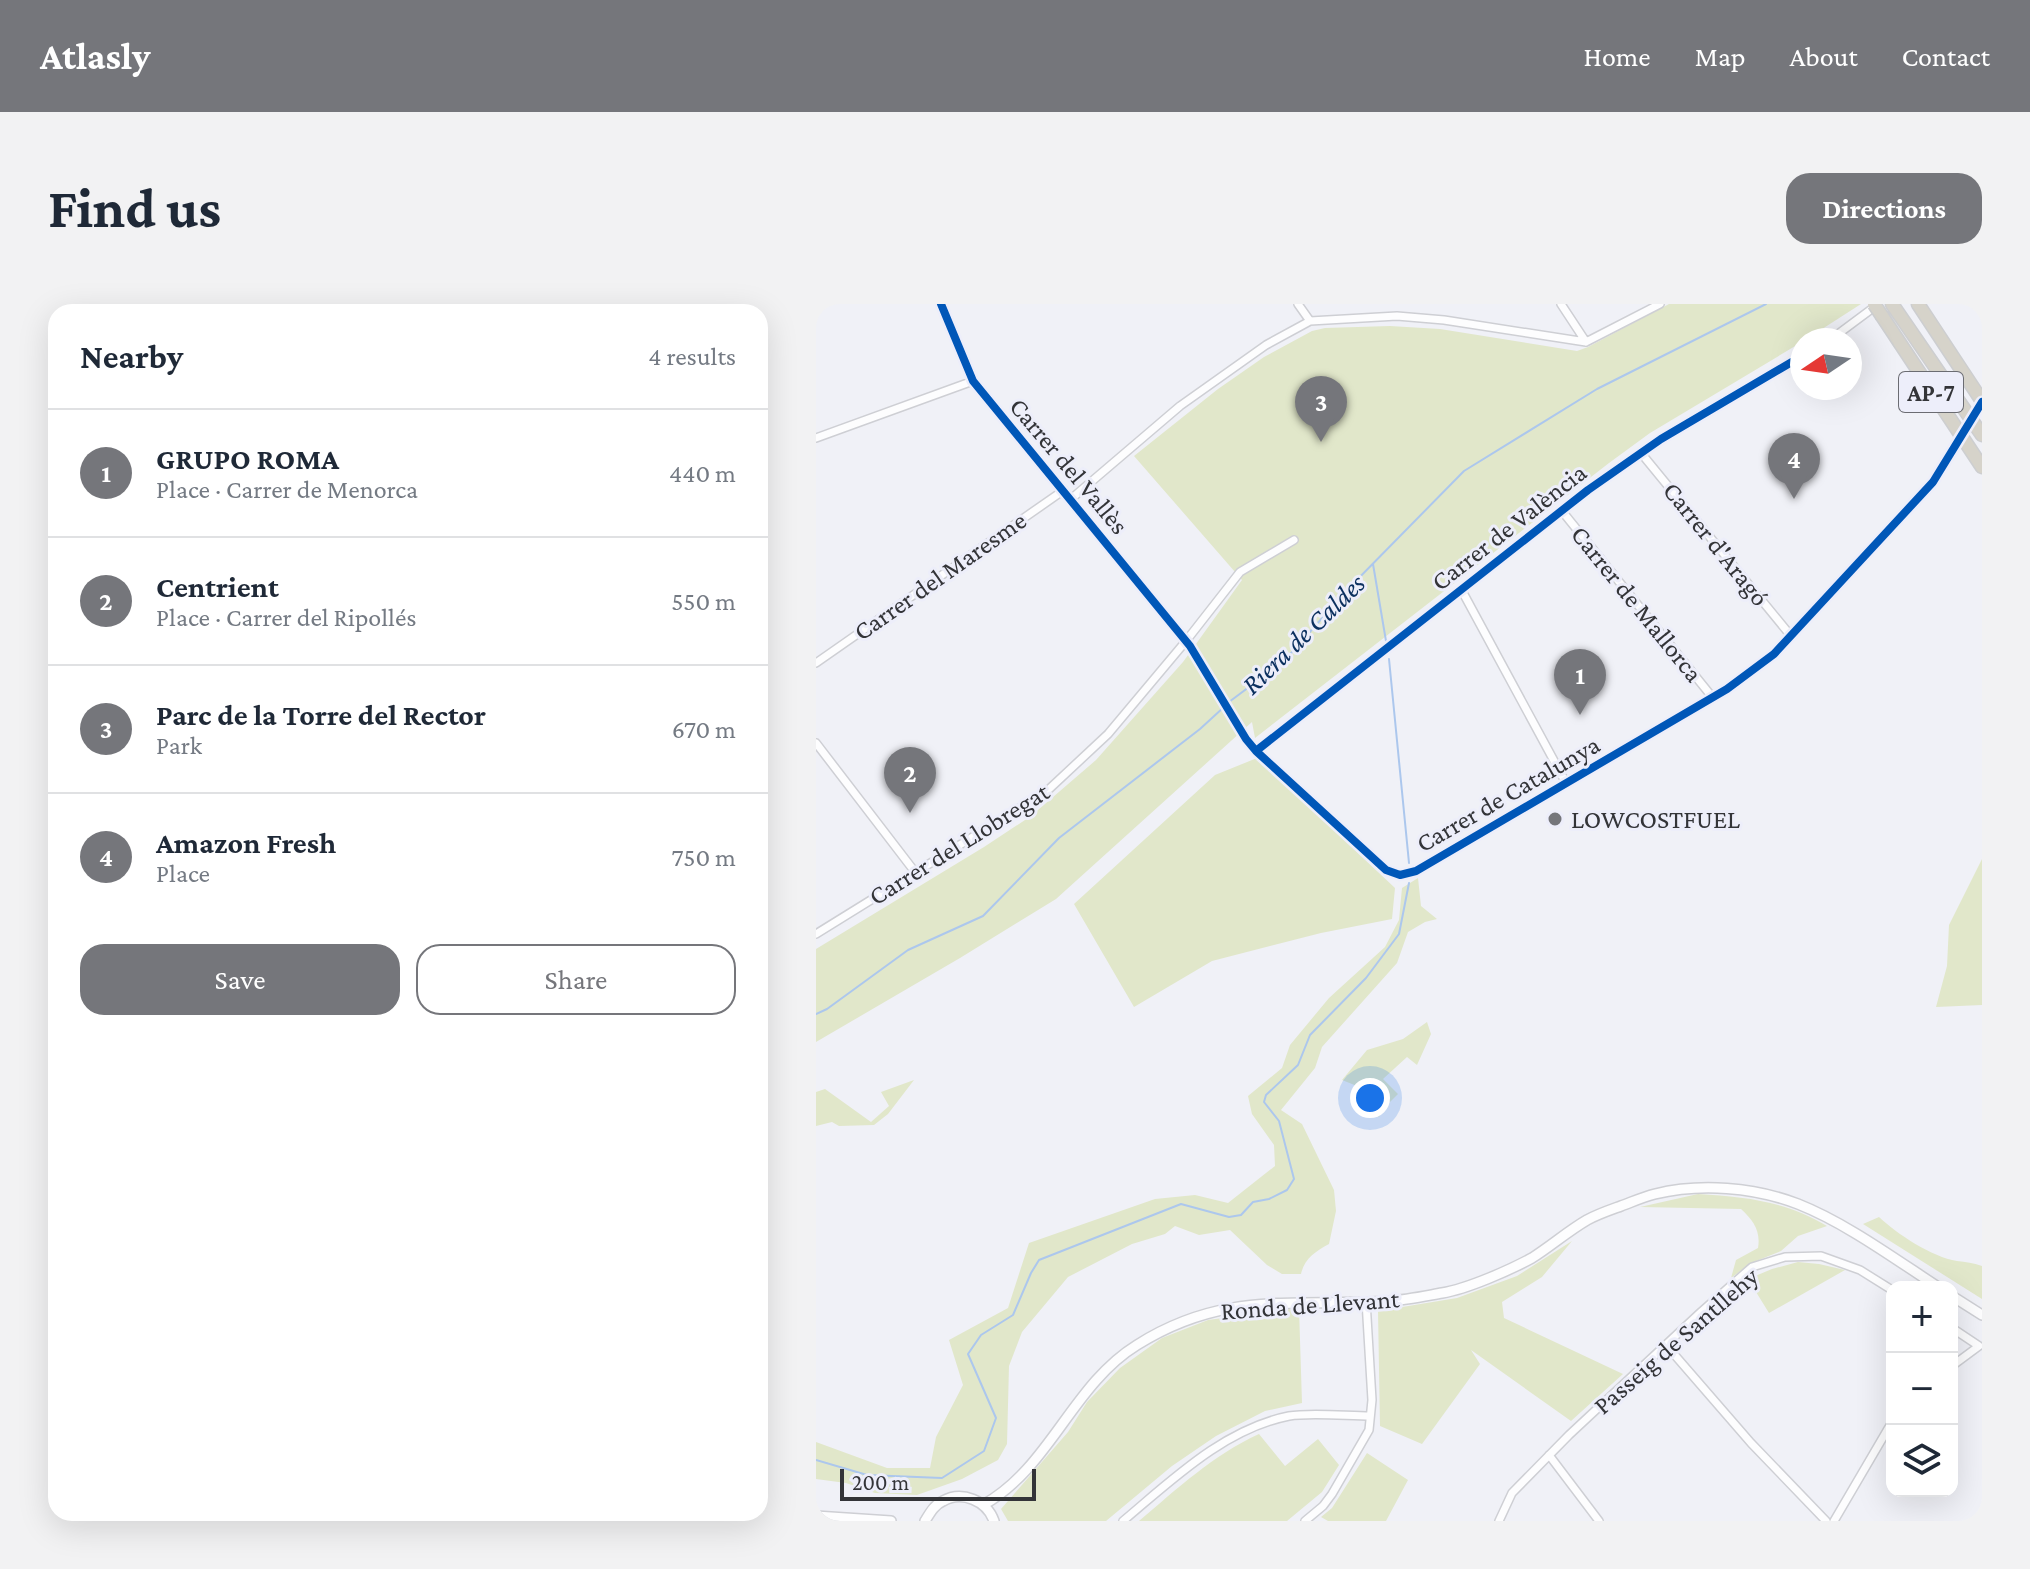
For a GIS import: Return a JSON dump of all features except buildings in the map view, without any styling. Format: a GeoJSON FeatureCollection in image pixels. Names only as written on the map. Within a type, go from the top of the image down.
{"type":"FeatureCollection","features":[{"type":"Feature","properties":{"kind":"highway"},"geometry":{"type":"LineString","coordinates":[[1918,304],[1982,401]]}},
{"type":"Feature","properties":{"kind":"highway","name":"AP-7"},"geometry":{"type":"LineString","coordinates":[[1893,306],[1982,435]]}},
{"type":"Feature","properties":{"kind":"highway","name":"AP-7"},"geometry":{"type":"LineString","coordinates":[[1878,308],[1982,467]]}},
{"type":"Feature","properties":{"kind":"main road","name":"Ronda de Llevant"},"geometry":{"type":"LineString","coordinates":[[983,1505],[1000,1496],[1020,1476],[1100,1373],[1134,1346],[1169,1327],[1202,1314],[1245,1305],[1390,1301],[1447,1292],[1472,1285],[1531,1258],[1588,1220],[1654,1194],[1721,1188],[1796,1203],[1830,1219],[1928,1281]]}},
{"type":"Feature","properties":{"kind":"main road"},"geometry":{"type":"LineString","coordinates":[[1958,1300],[1982,1315]]}},
{"type":"Feature","properties":{"kind":"main road"},"geometry":{"type":"LineString","coordinates":[[925,1521],[932,1509],[943,1500],[955,1497],[974,1499],[983,1505],[994,1521]]}},
{"type":"Feature","properties":{"kind":"main road"},"geometry":{"type":"LineString","coordinates":[[816,1516],[891,1521]]}},
{"type":"Feature","properties":{"kind":"street","name":"Carrer del Vallès"},"geometry":{"type":"LineString","coordinates":[[941,304],[973,381],[1186,641],[1256,751]]}},
{"type":"Feature","properties":{"kind":"street"},"geometry":{"type":"LineString","coordinates":[[1298,304],[1310,321]]}},
{"type":"Feature","properties":{"kind":"street"},"geometry":{"type":"LineString","coordinates":[[1561,304],[1586,342]]}},
{"type":"Feature","properties":{"kind":"street"},"geometry":{"type":"LineString","coordinates":[[1071,499],[1180,406],[1266,345],[1310,321],[1397,316],[1444,320],[1586,342],[1660,304]]}},
{"type":"Feature","properties":{"kind":"street"},"geometry":{"type":"LineString","coordinates":[[1848,328],[1878,308]]}},
{"type":"Feature","properties":{"kind":"street","name":"Carrer de València"},"geometry":{"type":"LineString","coordinates":[[1256,751],[1461,589],[1641,453],[1790,363]]}},
{"type":"Feature","properties":{"kind":"street"},"geometry":{"type":"LineString","coordinates":[[816,438],[973,381]]}},
{"type":"Feature","properties":{"kind":"street","name":"Carrer d'Aragó"},"geometry":{"type":"LineString","coordinates":[[1641,453],[1791,636]]}},
{"type":"Feature","properties":{"kind":"street","name":"Carrer de Catalunya"},"geometry":{"type":"LineString","coordinates":[[1256,751],[1386,870],[1400,875],[1416,871],[1713,698],[1762,664],[1933,482],[1950,456]]}},
{"type":"Feature","properties":{"kind":"street","name":"Carrer del Maresme"},"geometry":{"type":"LineString","coordinates":[[816,663],[1064,490]]}},
{"type":"Feature","properties":{"kind":"street","name":"Carrer de Mallorca"},"geometry":{"type":"LineString","coordinates":[[1562,511],[1713,698]]}},
{"type":"Feature","properties":{"kind":"street","name":"Carrer del Llobregat"},"geometry":{"type":"LineString","coordinates":[[816,934],[1047,791],[1108,734],[1240,572],[1294,540]]}},
{"type":"Feature","properties":{"kind":"street"},"geometry":{"type":"LineString","coordinates":[[1461,589],[1566,783]]}},
{"type":"Feature","properties":{"kind":"street"},"geometry":{"type":"LineString","coordinates":[[816,743],[915,872]]}},
{"type":"Feature","properties":{"kind":"street","name":"Passeig de Santllehy"},"geometry":{"type":"LineString","coordinates":[[1499,1521],[1512,1493],[1549,1455],[1752,1267],[1785,1257],[1821,1256],[1860,1270],[1886,1286]]}},
{"type":"Feature","properties":{"kind":"street"},"geometry":{"type":"LineString","coordinates":[[1305,1521],[1332,1494],[1369,1430],[1372,1400],[1366,1301]]}},
{"type":"Feature","properties":{"kind":"street"},"geometry":{"type":"LineString","coordinates":[[1958,1332],[1979,1346],[1958,1362]]}},
{"type":"Feature","properties":{"kind":"street"},"geometry":{"type":"LineString","coordinates":[[1666,1345],[1751,1443],[1826,1521]]}},
{"type":"Feature","properties":{"kind":"street"},"geometry":{"type":"LineString","coordinates":[[1123,1521],[1196,1460],[1254,1426],[1292,1415],[1370,1416]]}},
{"type":"Feature","properties":{"kind":"street"},"geometry":{"type":"LineString","coordinates":[[1834,1521],[1890,1425]]}},
{"type":"Feature","properties":{"kind":"street"},"geometry":{"type":"LineString","coordinates":[[1549,1455],[1599,1521]]}},
{"type":"Feature","properties":{"kind":"green space"},"geometry":{"type":"Polygon","coordinates":[[[1669,304],[1861,304],[1824,328],[1790,328],[1790,349],[1650,433],[1255,738],[1252,722],[1056,899],[816,1042],[816,949],[1031,816],[1096,760],[1183,662],[1242,580],[1134,456],[1218,389],[1264,357],[1312,331],[1390,326],[1440,329],[1577,351],[1669,304]]]}},
{"type":"Feature","properties":{"kind":"green space"},"geometry":{"type":"Polygon","coordinates":[[[1257,758],[1395,888],[1392,919],[1321,933],[1212,961],[1134,1007],[1074,904],[1215,775],[1257,758]]]}},
{"type":"Feature","properties":{"kind":"green space"},"geometry":{"type":"Polygon","coordinates":[[[1982,859],[1982,1005],[1936,1007],[1947,966],[1949,925],[1982,859]]]}},
{"type":"Feature","properties":{"kind":"green space"},"geometry":{"type":"Polygon","coordinates":[[[1418,878],[1421,906],[1437,919],[1408,932],[1397,963],[1322,1047],[1315,1068],[1281,1110],[1302,1124],[1334,1190],[1336,1211],[1329,1244],[1311,1256],[1301,1274],[1282,1274],[1267,1265],[1230,1230],[1199,1235],[1175,1226],[1165,1234],[1132,1244],[1068,1277],[1022,1332],[1009,1366],[1007,1444],[998,1460],[962,1479],[917,1495],[875,1493],[846,1483],[816,1479],[816,1442],[887,1468],[930,1468],[936,1437],[963,1385],[949,1340],[1008,1308],[1029,1243],[1155,1199],[1195,1195],[1228,1203],[1275,1166],[1274,1145],[1252,1114],[1248,1096],[1282,1068],[1290,1045],[1329,998],[1385,947],[1399,920],[1402,888],[1418,878]]]}},
{"type":"Feature","properties":{"kind":"green space"},"geometry":{"type":"Polygon","coordinates":[[[1427,1022],[1431,1034],[1417,1065],[1407,1057],[1383,1079],[1398,1094],[1388,1101],[1379,1117],[1360,1102],[1357,1086],[1342,1080],[1367,1050],[1403,1039],[1427,1022]]]}},
{"type":"Feature","properties":{"kind":"green space"},"geometry":{"type":"Polygon","coordinates":[[[914,1080],[888,1114],[874,1125],[839,1126],[832,1122],[816,1126],[816,1092],[825,1089],[871,1122],[889,1106],[881,1092],[914,1080]]]}},
{"type":"Feature","properties":{"kind":"green space"},"geometry":{"type":"Polygon","coordinates":[[[1698,1194],[1765,1202],[1796,1211],[1827,1226],[1798,1236],[1781,1251],[1751,1263],[1731,1278],[1736,1260],[1758,1248],[1755,1226],[1741,1209],[1640,1207],[1698,1194]]]}},
{"type":"Feature","properties":{"kind":"green space"},"geometry":{"type":"Polygon","coordinates":[[[1879,1217],[1926,1250],[1947,1259],[1982,1266],[1982,1299],[1958,1281],[1863,1224],[1879,1217]]]}},
{"type":"Feature","properties":{"kind":"green space"},"geometry":{"type":"Polygon","coordinates":[[[1572,1241],[1542,1277],[1502,1302],[1504,1318],[1623,1374],[1571,1421],[1471,1350],[1480,1364],[1422,1444],[1380,1426],[1378,1311],[1457,1298],[1517,1276],[1572,1241]]]}},
{"type":"Feature","properties":{"kind":"green space"},"geometry":{"type":"Polygon","coordinates":[[[1798,1262],[1845,1270],[1769,1313],[1748,1279],[1798,1262]]]}},
{"type":"Feature","properties":{"kind":"green space"},"geometry":{"type":"Polygon","coordinates":[[[1299,1308],[1302,1403],[1265,1411],[1216,1436],[1172,1466],[1106,1521],[1008,1521],[1001,1509],[1068,1432],[1087,1402],[1120,1368],[1162,1338],[1208,1320],[1299,1308]]]}},
{"type":"Feature","properties":{"kind":"green space"},"geometry":{"type":"Polygon","coordinates":[[[1259,1434],[1285,1466],[1318,1439],[1339,1465],[1322,1492],[1287,1521],[1139,1521],[1211,1462],[1259,1434]]]}},
{"type":"Feature","properties":{"kind":"green space"},"geometry":{"type":"Polygon","coordinates":[[[1367,1453],[1408,1480],[1386,1521],[1328,1521],[1321,1517],[1332,1508],[1367,1453]]]}},
{"type":"Feature","properties":{"kind":"waterway","name":"Riera de Caldes"},"geometry":{"type":"LineString","coordinates":[[1229,702],[1285,660],[1347,590],[1464,471],[1597,389],[1766,304]]}},
{"type":"Feature","properties":{"kind":"waterway"},"geometry":{"type":"LineString","coordinates":[[1373,564],[1386,641]]}},
{"type":"Feature","properties":{"kind":"waterway"},"geometry":{"type":"LineString","coordinates":[[1389,659],[1409,863]]}},
{"type":"Feature","properties":{"kind":"waterway","name":"Riera de Caldes"},"geometry":{"type":"LineString","coordinates":[[816,1014],[908,950],[983,916],[1059,838],[1224,707]]}},
{"type":"Feature","properties":{"kind":"waterway"},"geometry":{"type":"LineString","coordinates":[[816,1460],[867,1475],[942,1478],[984,1451],[996,1418],[968,1354],[981,1335],[1013,1315],[1039,1260],[1181,1204],[1229,1217],[1241,1215],[1253,1202],[1269,1199],[1287,1190],[1294,1179],[1279,1121],[1264,1102],[1266,1095],[1298,1065],[1310,1035],[1366,978],[1399,934],[1409,883]]}},
{"type":"Feature","properties":{"kind":"tunnel"},"geometry":{"type":"LineString","coordinates":[[1950,456],[1982,402]]}},
{"type":"Feature","properties":{"kind":"cycle path"},"geometry":{"type":"LineString","coordinates":[[941,304],[973,381],[1190,646],[1246,739],[1386,870],[1400,875],[1416,871],[1727,689],[1774,654],[1933,482],[1982,402]]}},
{"type":"Feature","properties":{"kind":"cycle path"},"geometry":{"type":"LineString","coordinates":[[1256,751],[1588,490],[1661,439],[1790,363]]}},
{"type":"Feature","properties":{"kind":"place","name":"Parc de la Torre del Rector"},"geometry":{"type":"Point","coordinates":[1321,442]}},
{"type":"Feature","properties":{"kind":"place","name":"Amazon Fresh"},"geometry":{"type":"Point","coordinates":[1794,499]}},
{"type":"Feature","properties":{"kind":"place","name":"GRUPO ROMA"},"geometry":{"type":"Point","coordinates":[1580,715]}},
{"type":"Feature","properties":{"kind":"place","name":"Centrient"},"geometry":{"type":"Point","coordinates":[910,813]}},
{"type":"Feature","properties":{"kind":"place","name":"LOWCOSTFUEL"},"geometry":{"type":"Point","coordinates":[1555,819]}}]}
